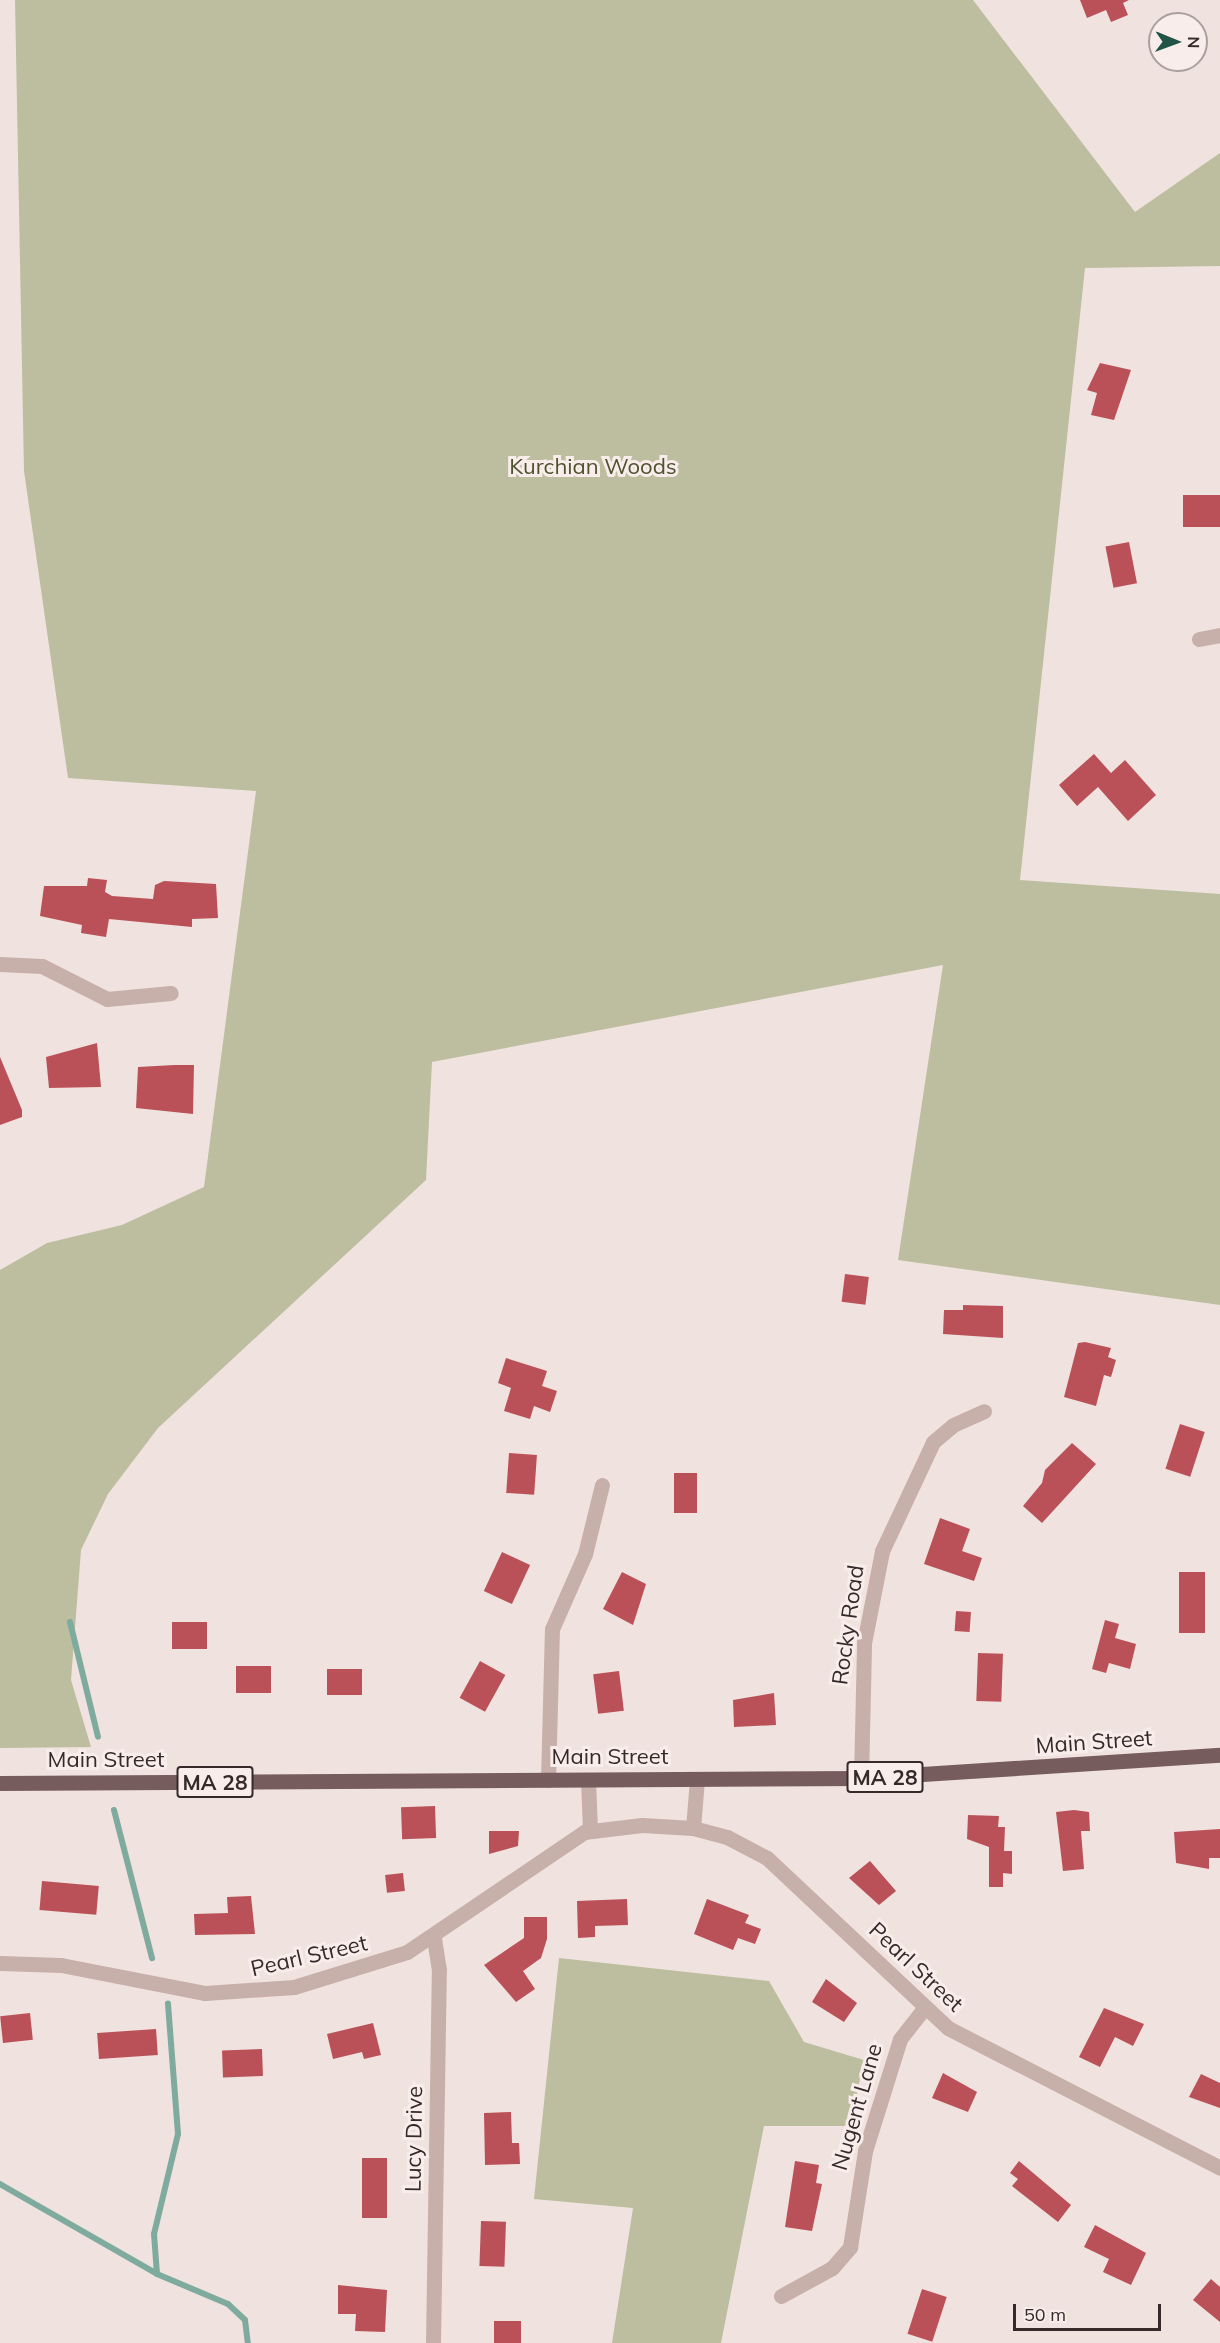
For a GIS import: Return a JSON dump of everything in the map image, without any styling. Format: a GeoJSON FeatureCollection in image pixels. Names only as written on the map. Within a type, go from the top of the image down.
{"type":"FeatureCollection","features":[{"type":"Feature","properties":{"kind":"main road","name":"Main Street"},"geometry":{"type":"LineString","coordinates":[[0,1783],[861,1778],[1220,1755]]}},
{"type":"Feature","properties":{"kind":"street"},"geometry":{"type":"LineString","coordinates":[[1199,639],[1220,635]]}},
{"type":"Feature","properties":{"kind":"street"},"geometry":{"type":"LineString","coordinates":[[0,964],[42,966],[107,999],[171,993]]}},
{"type":"Feature","properties":{"kind":"street","name":"Rocky Road"},"geometry":{"type":"LineString","coordinates":[[861,1778],[864,1643],[882,1551],[933,1442],[953,1425],[984,1411]]}},
{"type":"Feature","properties":{"kind":"street"},"geometry":{"type":"LineString","coordinates":[[548,1780],[550,1637],[587,1547],[602,1485]]}},
{"type":"Feature","properties":{"kind":"street"},"geometry":{"type":"LineString","coordinates":[[693,1828],[698,1779]]}},
{"type":"Feature","properties":{"kind":"street"},"geometry":{"type":"LineString","coordinates":[[588,1780],[590,1830]]}},
{"type":"Feature","properties":{"kind":"street","name":"Pearl Street"},"geometry":{"type":"LineString","coordinates":[[0,1963],[61,1965],[237,1994],[359,1970],[434,1937],[517,1872],[590,1830],[693,1828],[727,1837],[767,1858],[924,2008],[999,2057],[1220,2168]]}},
{"type":"Feature","properties":{"kind":"street","name":"Lucy Drive"},"geometry":{"type":"LineString","coordinates":[[433,2343],[439,1970],[434,1937]]}},
{"type":"Feature","properties":{"kind":"street","name":"Nugent Lane"},"geometry":{"type":"LineString","coordinates":[[781,2296],[832,2268],[849,2250],[860,2170],[900,2038],[924,2008]]}},
{"type":"Feature","properties":{"kind":"green space","name":"Kurchian Woods"},"geometry":{"type":"Polygon","coordinates":[[[15,0],[973,0],[1135,212],[1220,153],[1220,266],[1085,268],[1020,880],[1220,894],[1220,1305],[898,1260],[943,965],[432,1062],[426,1180],[158,1428],[108,1494],[81,1550],[71,1680],[91,1747],[0,1748],[0,1270],[47,1243],[122,1225],[204,1187],[256,791],[68,778],[24,471],[15,0]]]}},
{"type":"Feature","properties":{"kind":"green space"},"geometry":{"type":"Polygon","coordinates":[[[559,1958],[769,1981],[804,2042],[864,2060],[850,2126],[764,2126],[721,2343],[612,2343],[633,2208],[534,2199],[559,1958]]]}},
{"type":"Feature","properties":{"kind":"building"},"geometry":{"type":"Polygon","coordinates":[[[1080,0],[1129,0],[1123,3],[1128,15],[1111,22],[1106,10],[1087,18],[1080,0]]]}},
{"type":"Feature","properties":{"kind":"building"},"geometry":{"type":"Polygon","coordinates":[[[1100,363],[1131,370],[1114,420],[1091,415],[1097,393],[1087,390],[1100,363]]]}},
{"type":"Feature","properties":{"kind":"building"},"geometry":{"type":"Polygon","coordinates":[[[1183,495],[1220,495],[1220,527],[1183,527],[1183,495]]]}},
{"type":"Feature","properties":{"kind":"building"},"geometry":{"type":"Polygon","coordinates":[[[1129,542],[1137,583],[1113,588],[1105,547],[1129,542]]]}},
{"type":"Feature","properties":{"kind":"building"},"geometry":{"type":"Polygon","coordinates":[[[1094,754],[1111,773],[1125,760],[1156,795],[1128,821],[1098,787],[1077,806],[1059,785],[1094,754]]]}},
{"type":"Feature","properties":{"kind":"building"},"geometry":{"type":"Polygon","coordinates":[[[88,878],[107,880],[105,892],[112,896],[153,899],[155,885],[164,881],[216,884],[218,918],[192,919],[192,927],[109,919],[106,937],[81,933],[82,925],[40,916],[44,886],[87,886],[88,878]]]}},
{"type":"Feature","properties":{"kind":"building"},"geometry":{"type":"Polygon","coordinates":[[[97,1043],[101,1087],[49,1088],[46,1057],[97,1043]]]}},
{"type":"Feature","properties":{"kind":"building"},"geometry":{"type":"Polygon","coordinates":[[[0,1057],[22,1110],[22,1117],[0,1125],[0,1057]]]}},
{"type":"Feature","properties":{"kind":"building"},"geometry":{"type":"Polygon","coordinates":[[[194,1065],[193,1114],[136,1108],[138,1067],[194,1065]]]}},
{"type":"Feature","properties":{"kind":"building"},"geometry":{"type":"Polygon","coordinates":[[[845,1274],[869,1277],[865,1305],[842,1302],[845,1274]]]}},
{"type":"Feature","properties":{"kind":"building"},"geometry":{"type":"Polygon","coordinates":[[[963,1305],[1003,1306],[1003,1338],[943,1334],[944,1310],[963,1310],[963,1305]]]}},
{"type":"Feature","properties":{"kind":"building"},"geometry":{"type":"Polygon","coordinates":[[[1085,1342],[1111,1348],[1108,1357],[1116,1360],[1111,1377],[1104,1375],[1096,1406],[1064,1397],[1078,1343],[1085,1342]]]}},
{"type":"Feature","properties":{"kind":"building"},"geometry":{"type":"Polygon","coordinates":[[[506,1358],[547,1371],[542,1386],[557,1391],[550,1412],[534,1406],[530,1419],[504,1411],[511,1388],[498,1383],[506,1358]]]}},
{"type":"Feature","properties":{"kind":"building"},"geometry":{"type":"Polygon","coordinates":[[[1180,1424],[1205,1432],[1190,1477],[1165,1469],[1180,1424]]]}},
{"type":"Feature","properties":{"kind":"building"},"geometry":{"type":"Polygon","coordinates":[[[1072,1443],[1096,1464],[1042,1523],[1023,1506],[1042,1483],[1045,1470],[1072,1443]]]}},
{"type":"Feature","properties":{"kind":"building"},"geometry":{"type":"Polygon","coordinates":[[[509,1453],[537,1455],[534,1495],[506,1493],[509,1453]]]}},
{"type":"Feature","properties":{"kind":"building"},"geometry":{"type":"Polygon","coordinates":[[[674,1473],[697,1473],[697,1513],[674,1513],[674,1473]]]}},
{"type":"Feature","properties":{"kind":"building"},"geometry":{"type":"Polygon","coordinates":[[[940,1518],[970,1529],[962,1551],[982,1558],[974,1581],[924,1564],[940,1518]]]}},
{"type":"Feature","properties":{"kind":"building"},"geometry":{"type":"Polygon","coordinates":[[[502,1552],[530,1565],[512,1604],[484,1591],[502,1552]]]}},
{"type":"Feature","properties":{"kind":"building"},"geometry":{"type":"Polygon","coordinates":[[[622,1572],[646,1584],[633,1625],[603,1609],[622,1572]]]}},
{"type":"Feature","properties":{"kind":"building"},"geometry":{"type":"Polygon","coordinates":[[[1179,1572],[1205,1572],[1205,1633],[1179,1633],[1179,1572]]]}},
{"type":"Feature","properties":{"kind":"building"},"geometry":{"type":"Polygon","coordinates":[[[956,1611],[971,1612],[970,1632],[955,1631],[956,1611]]]}},
{"type":"Feature","properties":{"kind":"building"},"geometry":{"type":"Polygon","coordinates":[[[1105,1620],[1119,1624],[1115,1638],[1136,1644],[1130,1669],[1109,1663],[1106,1673],[1092,1669],[1105,1620]]]}},
{"type":"Feature","properties":{"kind":"building"},"geometry":{"type":"Polygon","coordinates":[[[172,1622],[207,1622],[207,1649],[172,1649],[172,1622]]]}},
{"type":"Feature","properties":{"kind":"building"},"geometry":{"type":"Polygon","coordinates":[[[978,1653],[1003,1654],[1001,1702],[976,1701],[978,1653]]]}},
{"type":"Feature","properties":{"kind":"building"},"geometry":{"type":"Polygon","coordinates":[[[480,1661],[505,1675],[485,1712],[460,1698],[480,1661]]]}},
{"type":"Feature","properties":{"kind":"building"},"geometry":{"type":"Polygon","coordinates":[[[236,1666],[271,1666],[271,1693],[236,1693],[236,1666]]]}},
{"type":"Feature","properties":{"kind":"building"},"geometry":{"type":"Polygon","coordinates":[[[327,1669],[362,1669],[362,1695],[327,1695],[327,1669]]]}},
{"type":"Feature","properties":{"kind":"building"},"geometry":{"type":"Polygon","coordinates":[[[619,1671],[624,1711],[598,1714],[593,1674],[619,1671]]]}},
{"type":"Feature","properties":{"kind":"building"},"geometry":{"type":"Polygon","coordinates":[[[774,1693],[776,1725],[734,1727],[733,1700],[774,1693]]]}},
{"type":"Feature","properties":{"kind":"building"},"geometry":{"type":"Polygon","coordinates":[[[435,1806],[436,1838],[402,1839],[401,1807],[435,1806]]]}},
{"type":"Feature","properties":{"kind":"building"},"geometry":{"type":"Polygon","coordinates":[[[1074,1810],[1089,1812],[1090,1831],[1081,1831],[1084,1869],[1063,1871],[1056,1812],[1074,1810]]]}},
{"type":"Feature","properties":{"kind":"building"},"geometry":{"type":"Polygon","coordinates":[[[968,1815],[999,1816],[998,1827],[1005,1827],[1004,1851],[1012,1851],[1012,1874],[1003,1873],[1003,1887],[989,1887],[989,1847],[967,1839],[968,1815]]]}},
{"type":"Feature","properties":{"kind":"building"},"geometry":{"type":"Polygon","coordinates":[[[1220,1829],[1220,1858],[1209,1858],[1209,1869],[1176,1863],[1174,1832],[1220,1829]]]}},
{"type":"Feature","properties":{"kind":"building"},"geometry":{"type":"Polygon","coordinates":[[[489,1831],[519,1831],[518,1846],[489,1854],[489,1831]]]}},
{"type":"Feature","properties":{"kind":"building"},"geometry":{"type":"Polygon","coordinates":[[[870,1861],[896,1891],[879,1905],[849,1878],[870,1861]]]}},
{"type":"Feature","properties":{"kind":"building"},"geometry":{"type":"Polygon","coordinates":[[[403,1873],[405,1891],[387,1893],[385,1875],[403,1873]]]}},
{"type":"Feature","properties":{"kind":"building"},"geometry":{"type":"Polygon","coordinates":[[[42,1881],[99,1886],[96,1915],[39,1910],[42,1881]]]}},
{"type":"Feature","properties":{"kind":"building"},"geometry":{"type":"Polygon","coordinates":[[[251,1896],[255,1934],[195,1935],[194,1914],[228,1913],[227,1897],[251,1896]]]}},
{"type":"Feature","properties":{"kind":"building"},"geometry":{"type":"Polygon","coordinates":[[[627,1899],[628,1925],[595,1926],[595,1937],[578,1938],[577,1901],[627,1899]]]}},
{"type":"Feature","properties":{"kind":"building"},"geometry":{"type":"Polygon","coordinates":[[[707,1899],[749,1915],[745,1923],[761,1929],[755,1944],[738,1938],[733,1950],[694,1934],[707,1899]]]}},
{"type":"Feature","properties":{"kind":"building"},"geometry":{"type":"Polygon","coordinates":[[[524,1917],[547,1917],[547,1939],[541,1958],[523,1971],[535,1989],[516,2002],[484,1965],[524,1938],[524,1917]]]}},
{"type":"Feature","properties":{"kind":"building"},"geometry":{"type":"Polygon","coordinates":[[[826,1979],[857,2003],[844,2022],[812,2002],[826,1979]]]}},
{"type":"Feature","properties":{"kind":"building"},"geometry":{"type":"Polygon","coordinates":[[[1104,2008],[1144,2024],[1133,2046],[1115,2037],[1100,2067],[1079,2057],[1104,2008]]]}},
{"type":"Feature","properties":{"kind":"building"},"geometry":{"type":"Polygon","coordinates":[[[30,2013],[33,2040],[3,2043],[0,2016],[30,2013]]]}},
{"type":"Feature","properties":{"kind":"building"},"geometry":{"type":"Polygon","coordinates":[[[373,2023],[381,2055],[364,2059],[362,2052],[333,2059],[327,2034],[373,2023]]]}},
{"type":"Feature","properties":{"kind":"building"},"geometry":{"type":"Polygon","coordinates":[[[156,2029],[158,2055],[99,2059],[97,2033],[156,2029]]]}},
{"type":"Feature","properties":{"kind":"building"},"geometry":{"type":"Polygon","coordinates":[[[262,2049],[263,2076],[223,2077],[222,2050],[262,2049]]]}},
{"type":"Feature","properties":{"kind":"building"},"geometry":{"type":"Polygon","coordinates":[[[943,2073],[977,2092],[968,2112],[932,2098],[943,2073]]]}},
{"type":"Feature","properties":{"kind":"building"},"geometry":{"type":"Polygon","coordinates":[[[1201,2074],[1220,2083],[1220,2108],[1189,2097],[1201,2074]]]}},
{"type":"Feature","properties":{"kind":"building"},"geometry":{"type":"Polygon","coordinates":[[[511,2112],[512,2143],[519,2143],[520,2164],[485,2165],[484,2113],[511,2112]]]}},
{"type":"Feature","properties":{"kind":"building"},"geometry":{"type":"Polygon","coordinates":[[[362,2158],[387,2158],[387,2218],[362,2218],[362,2158]]]}},
{"type":"Feature","properties":{"kind":"building"},"geometry":{"type":"Polygon","coordinates":[[[795,2161],[819,2165],[816,2183],[822,2184],[812,2231],[785,2227],[795,2161]]]}},
{"type":"Feature","properties":{"kind":"building"},"geometry":{"type":"Polygon","coordinates":[[[1019,2161],[1071,2205],[1058,2222],[1012,2186],[1018,2179],[1010,2173],[1019,2161]]]}},
{"type":"Feature","properties":{"kind":"building"},"geometry":{"type":"Polygon","coordinates":[[[481,2221],[506,2222],[504,2267],[479,2266],[481,2221]]]}},
{"type":"Feature","properties":{"kind":"building"},"geometry":{"type":"Polygon","coordinates":[[[1095,2225],[1146,2253],[1131,2285],[1103,2272],[1109,2259],[1084,2247],[1095,2225]]]}},
{"type":"Feature","properties":{"kind":"building"},"geometry":{"type":"Polygon","coordinates":[[[1211,2279],[1220,2287],[1220,2322],[1193,2300],[1211,2279]]]}},
{"type":"Feature","properties":{"kind":"building"},"geometry":{"type":"Polygon","coordinates":[[[338,2285],[387,2290],[385,2332],[355,2331],[356,2314],[338,2314],[338,2285]]]}},
{"type":"Feature","properties":{"kind":"building"},"geometry":{"type":"Polygon","coordinates":[[[922,2289],[947,2297],[932,2342],[907,2334],[922,2289]]]}},
{"type":"Feature","properties":{"kind":"building"},"geometry":{"type":"Polygon","coordinates":[[[494,2321],[521,2321],[521,2343],[494,2343],[494,2321]]]}},
{"type":"Feature","properties":{"kind":"waterway"},"geometry":{"type":"LineString","coordinates":[[70,1622],[98,1737]]}},
{"type":"Feature","properties":{"kind":"waterway"},"geometry":{"type":"LineString","coordinates":[[114,1810],[152,1958]]}},
{"type":"Feature","properties":{"kind":"waterway"},"geometry":{"type":"LineString","coordinates":[[157,2274],[154,2234],[178,2134],[168,2003]]}},
{"type":"Feature","properties":{"kind":"waterway"},"geometry":{"type":"LineString","coordinates":[[0,2184],[157,2274],[228,2304],[245,2320],[248,2343]]}}]}
